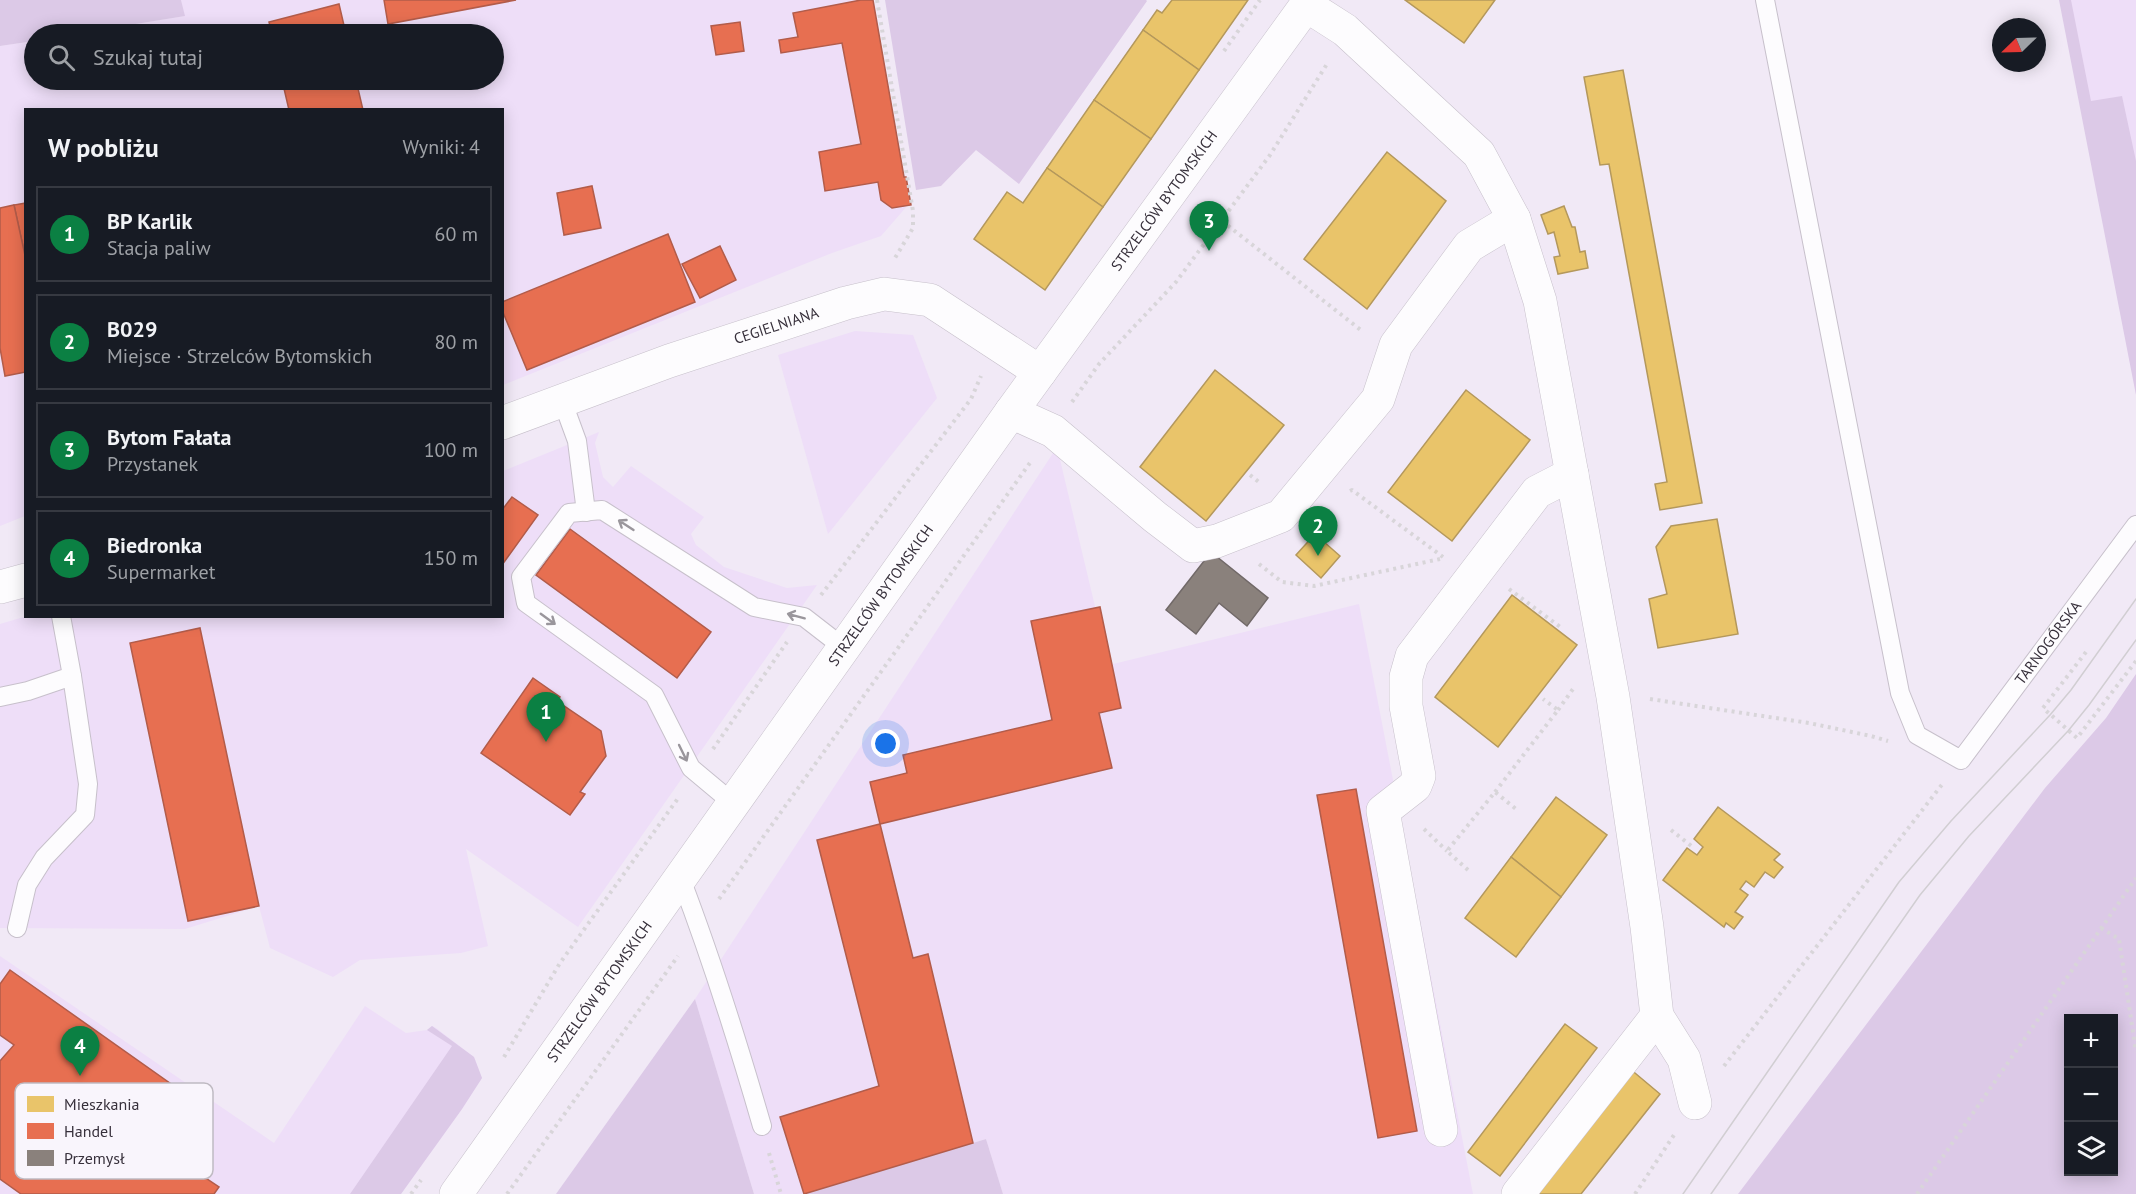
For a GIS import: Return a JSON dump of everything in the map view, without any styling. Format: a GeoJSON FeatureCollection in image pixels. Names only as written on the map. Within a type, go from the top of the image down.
{"type":"FeatureCollection","features":[{"type":"Feature","properties":{"kind":"street"},"geometry":{"type":"LineString","coordinates":[[1308,3],[1345,30],[1479,154],[1514,219],[1540,301],[1613,697],[1647,927],[1657,1016],[1684,1059],[1695,1103]]}},
{"type":"Feature","properties":{"kind":"street","name":"STRZELCÓW BYTOMSKICH"},"geometry":{"type":"LineString","coordinates":[[456,1194],[1011,412],[1308,3]]}},
{"type":"Feature","properties":{"kind":"street"},"geometry":{"type":"LineString","coordinates":[[1011,412],[1053,431],[1193,546],[1217,541],[1281,516],[1378,399],[1396,345],[1468,246],[1514,219]]}},
{"type":"Feature","properties":{"kind":"street","name":"CEGIELNIANA"},"geometry":{"type":"LineString","coordinates":[[504,422],[680,357],[846,303],[884,294],[930,300],[1040,372]]}},
{"type":"Feature","properties":{"kind":"street"},"geometry":{"type":"LineString","coordinates":[[1441,1130],[1383,811],[1415,786],[1419,776],[1406,706],[1406,677],[1412,656],[1537,492],[1572,474]]}},
{"type":"Feature","properties":{"kind":"street"},"geometry":{"type":"LineString","coordinates":[[0,587],[24,580]]}},
{"type":"Feature","properties":{"kind":"street"},"geometry":{"type":"LineString","coordinates":[[1518,1194],[1657,1016]]}},
{"type":"Feature","properties":{"kind":"lane"},"geometry":{"type":"LineString","coordinates":[[1765,0],[1900,693],[1917,735],[1960,760]]}},
{"type":"Feature","properties":{"kind":"lane"},"geometry":{"type":"LineString","coordinates":[[562,400],[577,441],[586,512]]}},
{"type":"Feature","properties":{"kind":"lane"},"geometry":{"type":"LineString","coordinates":[[734,804],[691,768],[654,695],[526,603],[521,577],[569,513],[602,510],[754,607],[804,617],[844,648]]}},
{"type":"Feature","properties":{"kind":"lane","name":"TARNOGÓRSKA"},"geometry":{"type":"LineString","coordinates":[[1960,760],[2136,525]]}},
{"type":"Feature","properties":{"kind":"lane"},"geometry":{"type":"LineString","coordinates":[[16,928],[27,885],[44,858],[85,815],[88,784],[61,618]]}},
{"type":"Feature","properties":{"kind":"lane"},"geometry":{"type":"LineString","coordinates":[[0,697],[28,691],[72,676]]}},
{"type":"Feature","properties":{"kind":"lane"},"geometry":{"type":"LineString","coordinates":[[681,879],[699,927],[762,1126]]}},
{"type":"Feature","properties":{"kind":"path"},"geometry":{"type":"LineString","coordinates":[[877,0],[913,211],[913,228],[894,261]]}},
{"type":"Feature","properties":{"kind":"path"},"geometry":{"type":"LineString","coordinates":[[1176,282],[1270,155],[1338,46],[1345,30]]}},
{"type":"Feature","properties":{"kind":"path"},"geometry":{"type":"LineString","coordinates":[[1222,221],[1365,333]]}},
{"type":"Feature","properties":{"kind":"path"},"geometry":{"type":"LineString","coordinates":[[502,1061],[560,963],[804,617],[971,399],[982,377],[980,369]]}},
{"type":"Feature","properties":{"kind":"path"},"geometry":{"type":"LineString","coordinates":[[507,1194],[1053,431]]}},
{"type":"Feature","properties":{"kind":"path"},"geometry":{"type":"LineString","coordinates":[[1345,498],[1352,490],[1443,558]]}},
{"type":"Feature","properties":{"kind":"path"},"geometry":{"type":"LineString","coordinates":[[2086,652],[2043,708],[2077,738],[2136,661]]}},
{"type":"Feature","properties":{"kind":"path"},"geometry":{"type":"LineString","coordinates":[[1613,697],[1630,696],[1809,723],[1871,736],[1892,743]]}},
{"type":"Feature","properties":{"kind":"path"},"geometry":{"type":"LineString","coordinates":[[1468,870],[1448,851],[1558,710],[1543,699]]}},
{"type":"Feature","properties":{"kind":"path"},"geometry":{"type":"LineString","coordinates":[[1635,1194],[1695,1103],[1960,760]]}},
{"type":"Feature","properties":{"kind":"path"},"geometry":{"type":"LineString","coordinates":[[1495,792],[1516,809]]}},
{"type":"Feature","properties":{"kind":"path"},"geometry":{"type":"LineString","coordinates":[[1917,1194],[2136,879]]}},
{"type":"Feature","properties":{"kind":"path"},"geometry":{"type":"LineString","coordinates":[[2101,928],[2119,939],[2136,1052]]}},
{"type":"Feature","properties":{"kind":"path"},"geometry":{"type":"LineString","coordinates":[[762,1126],[782,1194]]}},
{"type":"Feature","properties":{"kind":"path"},"geometry":{"type":"LineString","coordinates":[[411,1194],[424,1175]]}},
{"type":"Feature","properties":{"kind":"shaded area"},"geometry":{"type":"Polygon","coordinates":[[[0,0],[181,0],[185,16],[136,24],[24,24],[24,42],[0,46],[0,0]]]}},
{"type":"Feature","properties":{"kind":"shaded area"},"geometry":{"type":"Polygon","coordinates":[[[181,0],[869,0],[908,205],[881,236],[832,253],[504,385],[504,108],[24,108],[24,516],[0,526],[0,46],[24,42],[24,90],[504,90],[504,24],[135,24],[184,16],[181,0]]]}},
{"type":"Feature","properties":{"kind":"shaded area"},"geometry":{"type":"Polygon","coordinates":[[[885,0],[1147,1],[1019,184],[976,150],[941,186],[916,190],[885,0]]]}},
{"type":"Feature","properties":{"kind":"shaded area"},"geometry":{"type":"Polygon","coordinates":[[[2059,0],[2071,0],[2091,101],[2122,96],[2136,161],[2136,395],[2059,0]]]}},
{"type":"Feature","properties":{"kind":"shaded area"},"geometry":{"type":"Polygon","coordinates":[[[2061,0],[2136,0],[2136,394],[2061,0]]]}},
{"type":"Feature","properties":{"kind":"shaded area"},"geometry":{"type":"Polygon","coordinates":[[[855,331],[913,335],[937,398],[828,534],[778,355],[855,331]]]}},
{"type":"Feature","properties":{"kind":"shaded area"},"geometry":{"type":"Polygon","coordinates":[[[599,432],[595,443],[603,477],[613,487],[631,466],[704,517],[691,534],[696,545],[724,567],[787,588],[817,585],[578,927],[466,849],[488,946],[461,953],[360,960],[333,977],[270,948],[259,906],[185,929],[0,928],[0,624],[24,617],[504,618],[504,471],[599,432]]]}},
{"type":"Feature","properties":{"kind":"shaded area"},"geometry":{"type":"Polygon","coordinates":[[[1057,447],[1109,665],[1359,604],[1473,1194],[1003,1194],[986,1139],[804,1194],[754,1194],[695,999],[1057,447]]]}},
{"type":"Feature","properties":{"kind":"shaded area"},"geometry":{"type":"Polygon","coordinates":[[[2136,674],[2136,1194],[1738,1194],[2045,788],[2106,718],[2136,674]]]}},
{"type":"Feature","properties":{"kind":"shaded area"},"geometry":{"type":"Polygon","coordinates":[[[0,956],[186,1083],[15,1083],[15,1179],[213,1179],[213,1101],[274,1143],[365,1006],[406,1033],[427,1030],[432,1026],[436,1028],[474,1057],[482,1078],[401,1194],[0,1194],[0,956]]]}},
{"type":"Feature","properties":{"kind":"shaded area"},"geometry":{"type":"Polygon","coordinates":[[[695,999],[754,1194],[556,1194],[695,999]]]}},
{"type":"Feature","properties":{"kind":"shaded area"},"geometry":{"type":"Polygon","coordinates":[[[432,1026],[474,1057],[482,1078],[401,1194],[350,1194],[452,1046],[427,1030],[432,1026]]]}},
{"type":"Feature","properties":{"kind":"shaded area"},"geometry":{"type":"Polygon","coordinates":[[[986,1139],[1003,1194],[804,1194],[986,1139]]]}},
{"type":"Feature","properties":{"kind":"building: Mieszkania"},"geometry":{"type":"Polygon","coordinates":[[[1172,0],[1248,0],[1199,70],[1143,30],[1157,10],[1162,13],[1172,0]]]}},
{"type":"Feature","properties":{"kind":"building: Mieszkania"},"geometry":{"type":"Polygon","coordinates":[[[1405,0],[1495,0],[1464,43],[1405,0]]]}},
{"type":"Feature","properties":{"kind":"building: Mieszkania"},"geometry":{"type":"Polygon","coordinates":[[[1143,30],[1199,70],[1151,139],[1094,100],[1143,30]]]}},
{"type":"Feature","properties":{"kind":"building: Mieszkania"},"geometry":{"type":"Polygon","coordinates":[[[1623,70],[1702,503],[1660,510],[1655,484],[1667,482],[1609,164],[1600,165],[1584,77],[1623,70]]]}},
{"type":"Feature","properties":{"kind":"building: Mieszkania"},"geometry":{"type":"Polygon","coordinates":[[[1094,100],[1151,139],[1103,207],[1047,168],[1094,100]]]}},
{"type":"Feature","properties":{"kind":"building: Mieszkania"},"geometry":{"type":"Polygon","coordinates":[[[1387,152],[1446,201],[1367,309],[1304,259],[1387,152]]]}},
{"type":"Feature","properties":{"kind":"building: Mieszkania"},"geometry":{"type":"Polygon","coordinates":[[[1047,168],[1103,207],[1045,290],[974,239],[1007,192],[1023,203],[1047,168]]]}},
{"type":"Feature","properties":{"kind":"building: Mieszkania"},"geometry":{"type":"Polygon","coordinates":[[[1564,206],[1572,227],[1575,227],[1580,252],[1585,251],[1588,268],[1558,274],[1554,257],[1560,256],[1554,232],[1548,234],[1541,215],[1564,206]]]}},
{"type":"Feature","properties":{"kind":"building: Mieszkania"},"geometry":{"type":"Polygon","coordinates":[[[1215,370],[1284,425],[1206,521],[1140,467],[1215,370]]]}},
{"type":"Feature","properties":{"kind":"building: Mieszkania"},"geometry":{"type":"Polygon","coordinates":[[[1466,390],[1530,440],[1452,541],[1388,492],[1466,390]]]}},
{"type":"Feature","properties":{"kind":"building: Mieszkania"},"geometry":{"type":"Polygon","coordinates":[[[1717,519],[1738,634],[1658,648],[1649,599],[1667,594],[1656,547],[1671,526],[1717,519]]]}},
{"type":"Feature","properties":{"kind":"building: Mieszkania"},"geometry":{"type":"Polygon","coordinates":[[[1315,534],[1340,556],[1321,578],[1296,555],[1315,534]]]}},
{"type":"Feature","properties":{"kind":"building: Mieszkania"},"geometry":{"type":"Polygon","coordinates":[[[1512,595],[1577,645],[1498,747],[1435,697],[1512,595]]]}},
{"type":"Feature","properties":{"kind":"building: Mieszkania"},"geometry":{"type":"Polygon","coordinates":[[[1556,797],[1607,835],[1561,897],[1511,857],[1556,797]]]}},
{"type":"Feature","properties":{"kind":"building: Mieszkania"},"geometry":{"type":"Polygon","coordinates":[[[1718,807],[1780,854],[1774,860],[1783,867],[1774,878],[1765,872],[1754,887],[1746,881],[1740,889],[1748,895],[1735,912],[1743,917],[1734,929],[1726,923],[1724,927],[1663,880],[1687,848],[1697,855],[1703,847],[1694,839],[1718,807]]]}},
{"type":"Feature","properties":{"kind":"building: Mieszkania"},"geometry":{"type":"Polygon","coordinates":[[[1511,857],[1561,897],[1516,957],[1465,918],[1511,857]]]}},
{"type":"Feature","properties":{"kind":"building: Mieszkania"},"geometry":{"type":"Polygon","coordinates":[[[1565,1024],[1597,1048],[1500,1176],[1468,1152],[1565,1024]]]}},
{"type":"Feature","properties":{"kind":"building: Mieszkania"},"geometry":{"type":"Polygon","coordinates":[[[1629,1068],[1660,1094],[1581,1194],[1529,1194],[1629,1068]]]}},
{"type":"Feature","properties":{"kind":"building: Handel"},"geometry":{"type":"Polygon","coordinates":[[[384,0],[516,0],[388,24],[384,0]]]}},
{"type":"Feature","properties":{"kind":"building: Handel"},"geometry":{"type":"Polygon","coordinates":[[[861,0],[873,0],[911,205],[892,208],[881,200],[878,182],[825,191],[819,152],[861,144],[842,43],[781,53],[779,40],[798,37],[793,13],[861,0]]]}},
{"type":"Feature","properties":{"kind":"building: Handel"},"geometry":{"type":"Polygon","coordinates":[[[339,4],[344,24],[270,24],[269,22],[339,4]]]}},
{"type":"Feature","properties":{"kind":"building: Handel"},"geometry":{"type":"Polygon","coordinates":[[[740,22],[744,51],[716,55],[711,26],[740,22]]]}},
{"type":"Feature","properties":{"kind":"building: Handel"},"geometry":{"type":"Polygon","coordinates":[[[284,90],[358,90],[363,108],[289,108],[284,90]]]}},
{"type":"Feature","properties":{"kind":"building: Handel"},"geometry":{"type":"Polygon","coordinates":[[[592,186],[601,228],[564,235],[557,193],[592,186]]]}},
{"type":"Feature","properties":{"kind":"building: Handel"},"geometry":{"type":"Polygon","coordinates":[[[24,203],[24,251],[14,205],[24,203]]]}},
{"type":"Feature","properties":{"kind":"building: Handel"},"geometry":{"type":"Polygon","coordinates":[[[14,205],[24,251],[24,372],[5,376],[0,348],[0,208],[14,205]]]}},
{"type":"Feature","properties":{"kind":"building: Handel"},"geometry":{"type":"Polygon","coordinates":[[[668,234],[695,302],[527,370],[504,315],[504,301],[668,234]]]}},
{"type":"Feature","properties":{"kind":"building: Handel"},"geometry":{"type":"Polygon","coordinates":[[[720,246],[736,280],[700,298],[682,264],[720,246]]]}},
{"type":"Feature","properties":{"kind":"building: Handel"},"geometry":{"type":"Polygon","coordinates":[[[512,497],[538,515],[504,562],[504,507],[512,497]]]}},
{"type":"Feature","properties":{"kind":"building: Handel"},"geometry":{"type":"Polygon","coordinates":[[[570,529],[711,632],[677,678],[536,575],[570,529]]]}},
{"type":"Feature","properties":{"kind":"building: Handel"},"geometry":{"type":"Polygon","coordinates":[[[1100,607],[1121,708],[1099,713],[1112,768],[880,824],[870,782],[907,773],[903,755],[1052,720],[1031,621],[1100,607]]]}},
{"type":"Feature","properties":{"kind":"building: Handel"},"geometry":{"type":"Polygon","coordinates":[[[200,628],[259,906],[188,921],[130,643],[200,628]]]}},
{"type":"Feature","properties":{"kind":"building: Handel"},"geometry":{"type":"Polygon","coordinates":[[[533,678],[560,697],[557,701],[601,731],[606,756],[580,792],[585,794],[570,815],[481,753],[533,678]]]}},
{"type":"Feature","properties":{"kind":"building: Handel"},"geometry":{"type":"Polygon","coordinates":[[[1356,789],[1417,1131],[1378,1138],[1317,795],[1356,789]]]}},
{"type":"Feature","properties":{"kind":"building: Handel"},"geometry":{"type":"Polygon","coordinates":[[[880,824],[913,958],[928,954],[973,1143],[804,1194],[780,1117],[879,1086],[817,840],[880,824]]]}},
{"type":"Feature","properties":{"kind":"building: Handel"},"geometry":{"type":"Polygon","coordinates":[[[10,970],[170,1083],[15,1083],[15,1179],[207,1179],[219,1187],[214,1194],[21,1194],[0,1179],[0,1061],[14,1045],[0,1035],[0,984],[10,970]]]}},
{"type":"Feature","properties":{"kind":"building: Przemysł"},"geometry":{"type":"Polygon","coordinates":[[[1211,552],[1268,598],[1247,626],[1219,603],[1196,634],[1166,610],[1211,552]]]}},
{"type":"Feature","properties":{"kind":"tram line"},"geometry":{"type":"LineString","coordinates":[[1683,1194],[1899,882],[1951,821],[2071,690],[2136,599]]}},
{"type":"Feature","properties":{"kind":"tram line"},"geometry":{"type":"LineString","coordinates":[[1711,1194],[1920,895],[1969,836],[2068,731],[2136,640]]}},
{"type":"Feature","properties":{"kind":"place","name":"Bytom Fałata"},"geometry":{"type":"Point","coordinates":[1209,251]}},
{"type":"Feature","properties":{"kind":"place","name":"B029"},"geometry":{"type":"Point","coordinates":[1318,556]}},
{"type":"Feature","properties":{"kind":"place","name":"BP Karlik"},"geometry":{"type":"Point","coordinates":[546,742]}},
{"type":"Feature","properties":{"kind":"place","name":"Biedronka"},"geometry":{"type":"Point","coordinates":[80,1076]}}]}
